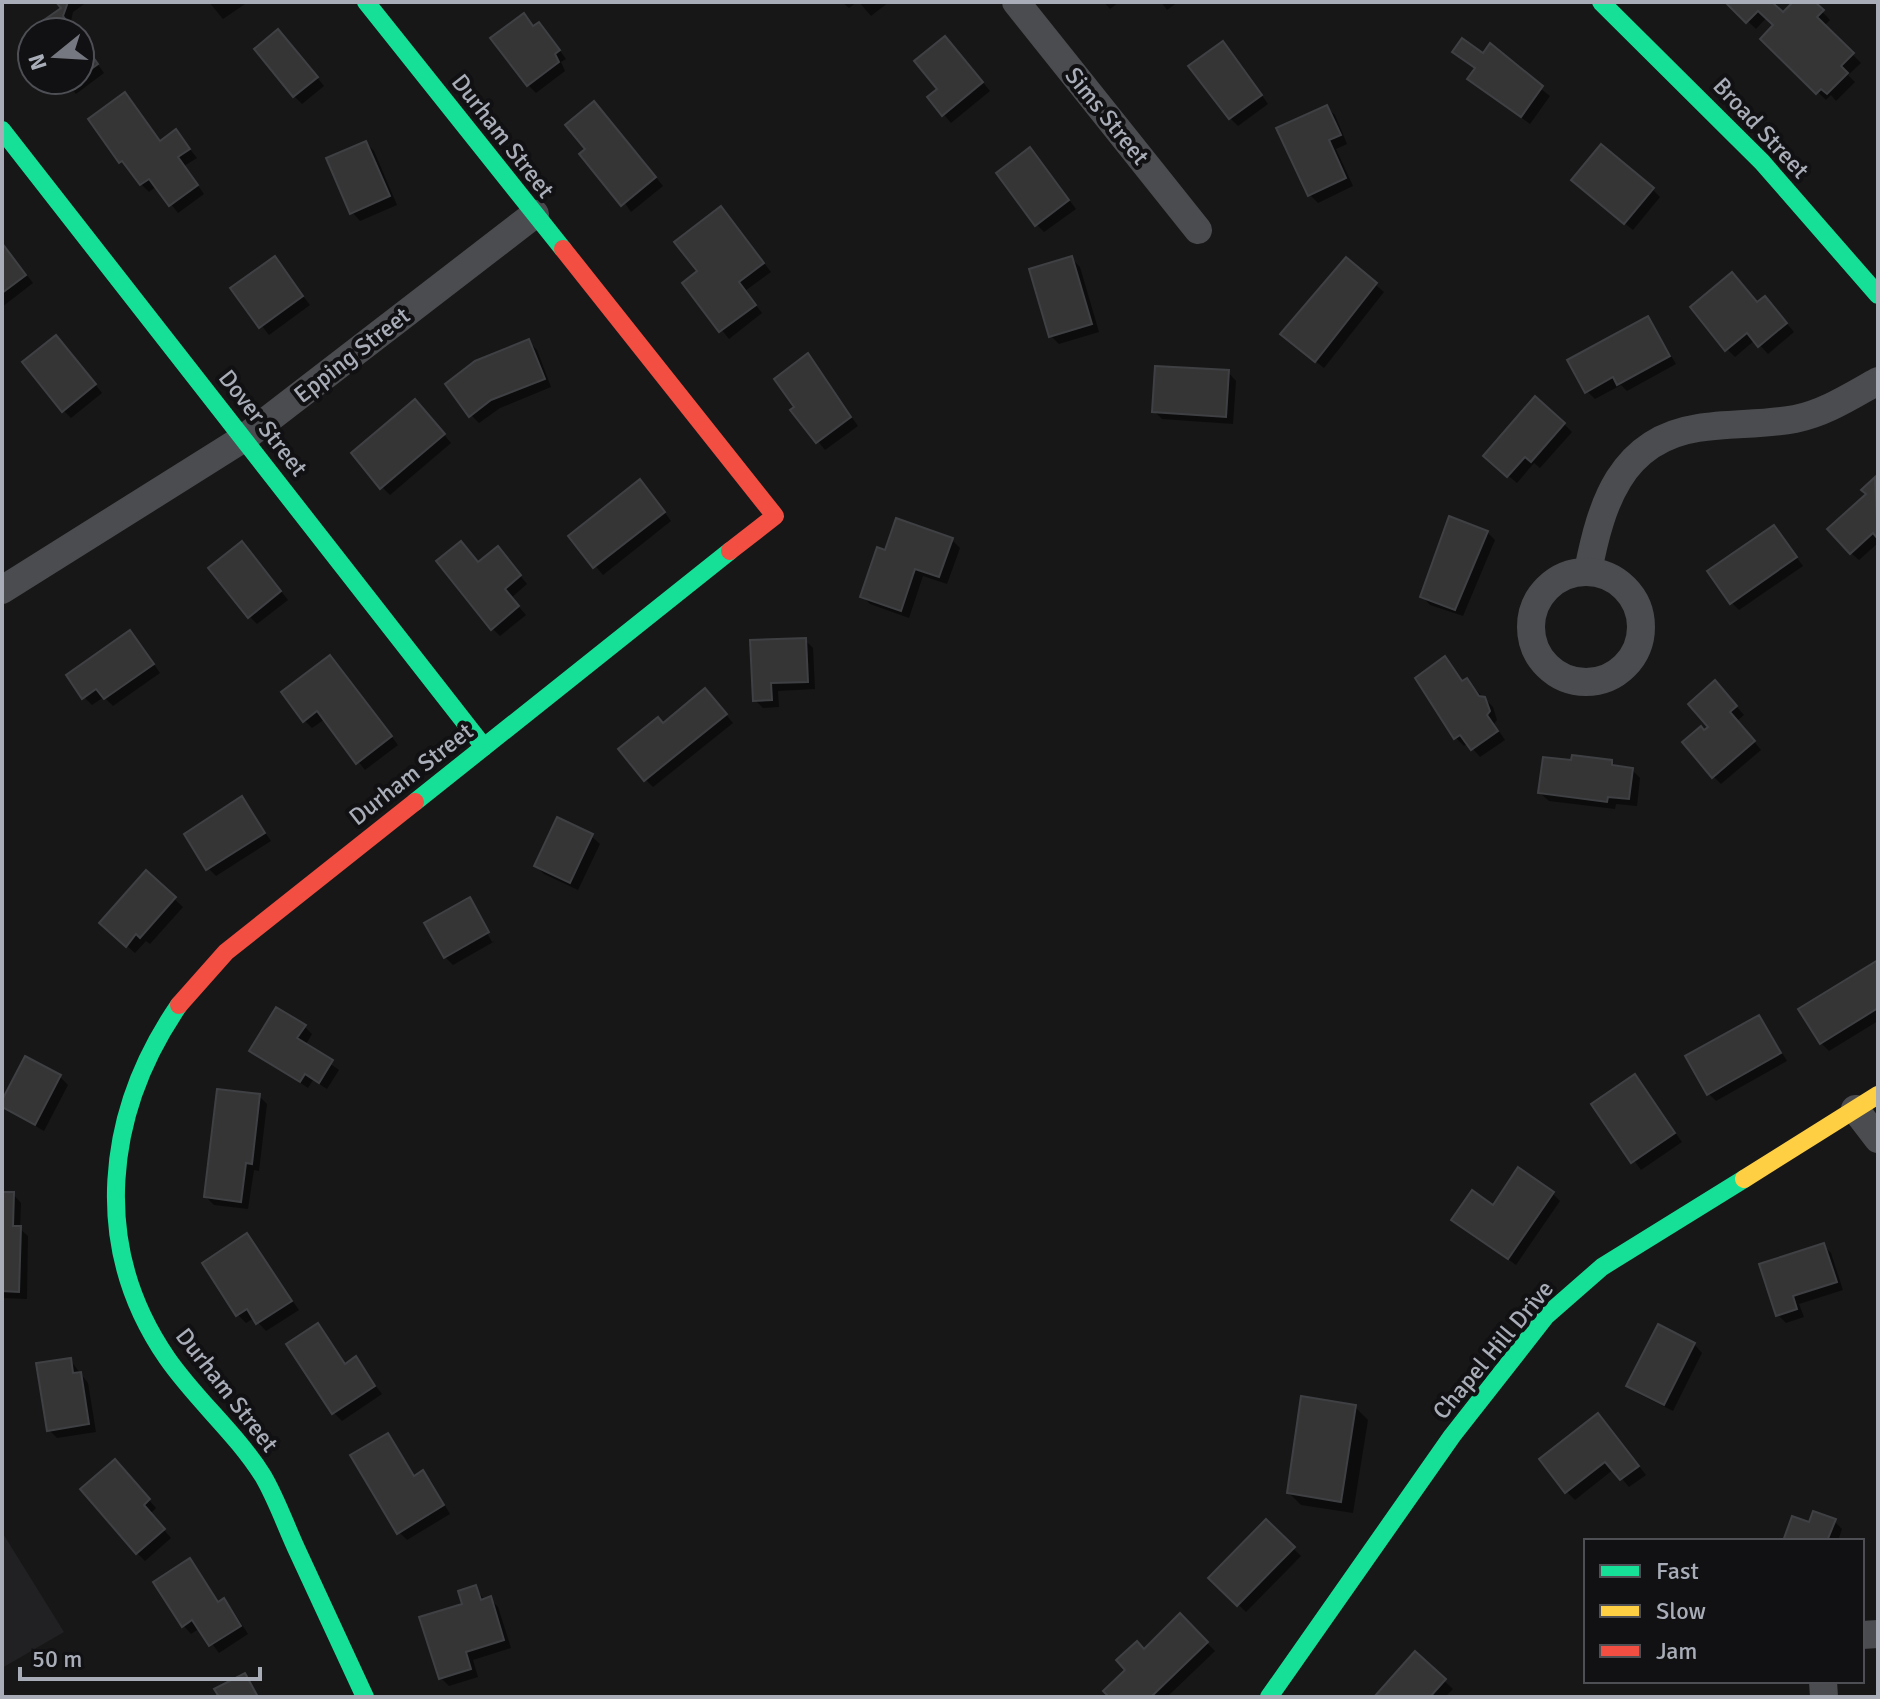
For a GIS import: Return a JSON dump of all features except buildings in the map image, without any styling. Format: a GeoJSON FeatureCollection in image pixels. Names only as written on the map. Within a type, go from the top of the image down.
{"type":"FeatureCollection","features":[{"type":"Feature","properties":{"kind":"street","name":"Durham Street"},"geometry":{"type":"LineString","coordinates":[[365,1697],[264,1478],[242,1445],[178,1372],[155,1339],[135,1295],[122,1257],[116,1219],[119,1137],[126,1101],[156,1034],[202,974],[775,516],[366,2]]}},
{"type":"Feature","properties":{"kind":"street","name":"Sims Street"},"geometry":{"type":"LineString","coordinates":[[1016,2],[1198,230]]}},
{"type":"Feature","properties":{"kind":"street","name":"Broad Street"},"geometry":{"type":"LineString","coordinates":[[1601,2],[1762,162],[1878,295]]}},
{"type":"Feature","properties":{"kind":"street","name":"Dover Street"},"geometry":{"type":"LineString","coordinates":[[2,130],[484,747]]}},
{"type":"Feature","properties":{"kind":"street","name":"Epping Street"},"geometry":{"type":"LineString","coordinates":[[2,590],[244,438],[535,214]]}},
{"type":"Feature","properties":{"kind":"street"},"geometry":{"type":"LineString","coordinates":[[1588,571],[1597,525],[1611,490],[1621,473],[1660,441],[1696,429],[1793,419],[1816,413],[1878,381]]}},
{"type":"Feature","properties":{"kind":"street"},"geometry":{"type":"LineString","coordinates":[[1866,1102],[1878,1139]]}},
{"type":"Feature","properties":{"kind":"street","name":"Chapel Hill Drive"},"geometry":{"type":"LineString","coordinates":[[1269,1697],[1452,1436],[1546,1316],[1602,1267],[1866,1102]]}},
{"type":"Feature","properties":{"kind":"shaded area"},"geometry":{"type":"Polygon","coordinates":[[[2,1532],[64,1632],[2,1668],[2,1532]]]}},
{"type":"Feature","properties":{"kind":"traffic: fast"},"geometry":{"type":"LineString","coordinates":[[366,2],[563,249]]}},
{"type":"Feature","properties":{"kind":"traffic: fast"},"geometry":{"type":"LineString","coordinates":[[1601,2],[1762,162],[1878,295]]}},
{"type":"Feature","properties":{"kind":"traffic: fast"},"geometry":{"type":"LineString","coordinates":[[2,130],[484,747]]}},
{"type":"Feature","properties":{"kind":"traffic: fast"},"geometry":{"type":"LineString","coordinates":[[415,802],[730,551]]}},
{"type":"Feature","properties":{"kind":"traffic: fast"},"geometry":{"type":"LineString","coordinates":[[179,1005],[154,1047],[135,1090],[122,1135],[116,1180],[117,1226],[126,1271],[142,1315],[167,1358],[241,1445],[263,1476],[365,1697]]}},
{"type":"Feature","properties":{"kind":"traffic: fast"},"geometry":{"type":"LineString","coordinates":[[1269,1697],[1452,1436],[1546,1316],[1602,1267],[1744,1179]]}},
{"type":"Feature","properties":{"kind":"traffic: slow"},"geometry":{"type":"LineString","coordinates":[[1744,1179],[1878,1095]]}},
{"type":"Feature","properties":{"kind":"traffic: jam"},"geometry":{"type":"LineString","coordinates":[[563,249],[775,516],[730,551]]}},
{"type":"Feature","properties":{"kind":"traffic: jam"},"geometry":{"type":"LineString","coordinates":[[179,1005],[226,952],[415,802]]}}]}
